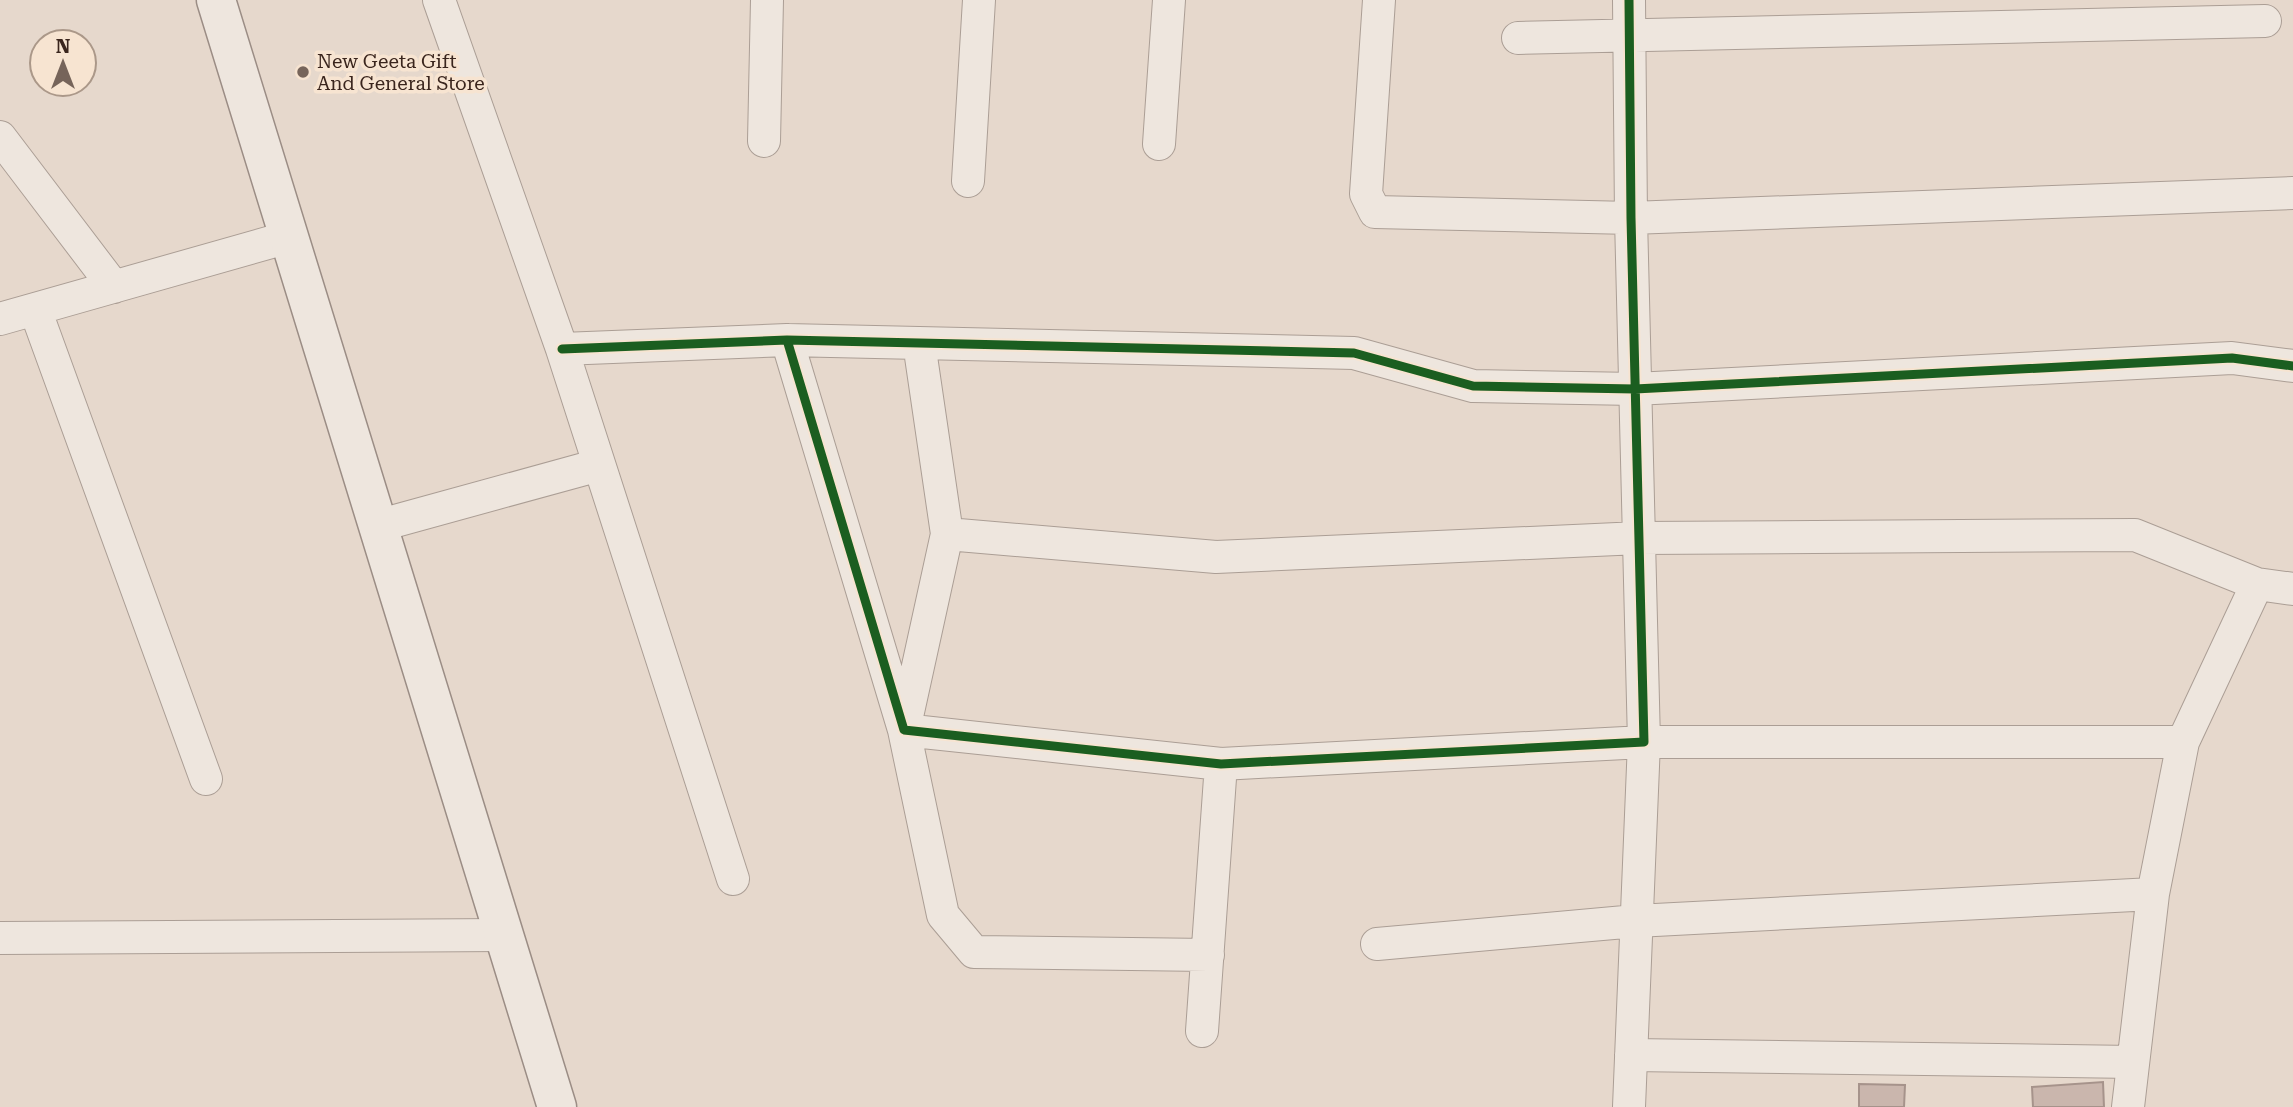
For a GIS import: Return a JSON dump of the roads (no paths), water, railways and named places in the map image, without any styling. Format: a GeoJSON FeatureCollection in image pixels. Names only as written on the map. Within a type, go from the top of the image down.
{"type":"FeatureCollection","features":[{"type":"Feature","properties":{"kind":"street"},"geometry":{"type":"LineString","coordinates":[[216,0],[557,1107]]}},
{"type":"Feature","properties":{"kind":"street"},"geometry":{"type":"LineString","coordinates":[[439,0],[562,349],[733,879]]}},
{"type":"Feature","properties":{"kind":"street"},"geometry":{"type":"LineString","coordinates":[[764,141],[767,0]]}},
{"type":"Feature","properties":{"kind":"street"},"geometry":{"type":"LineString","coordinates":[[968,181],[979,0]]}},
{"type":"Feature","properties":{"kind":"street"},"geometry":{"type":"LineString","coordinates":[[1159,144],[1169,0]]}},
{"type":"Feature","properties":{"kind":"street"},"geometry":{"type":"LineString","coordinates":[[1379,0],[1366,194],[1375,212],[1631,218],[2293,193]]}},
{"type":"Feature","properties":{"kind":"street"},"geometry":{"type":"LineString","coordinates":[[1629,0],[1631,218],[1644,742],[1629,1107]]}},
{"type":"Feature","properties":{"kind":"street"},"geometry":{"type":"LineString","coordinates":[[1518,38],[2265,21]]}},
{"type":"Feature","properties":{"kind":"street"},"geometry":{"type":"LineString","coordinates":[[0,137],[114,287]]}},
{"type":"Feature","properties":{"kind":"street"},"geometry":{"type":"LineString","coordinates":[[0,319],[289,237]]}},
{"type":"Feature","properties":{"kind":"street"},"geometry":{"type":"LineString","coordinates":[[35,309],[206,779]]}},
{"type":"Feature","properties":{"kind":"street"},"geometry":{"type":"LineString","coordinates":[[562,349],[787,340],[1354,353],[1473,386],[1635,389],[2231,358],[2293,366]]}},
{"type":"Feature","properties":{"kind":"street"},"geometry":{"type":"LineString","coordinates":[[787,340],[904,730],[943,915],[974,952],[1208,955]]}},
{"type":"Feature","properties":{"kind":"street"},"geometry":{"type":"LineString","coordinates":[[904,730],[947,534],[919,343]]}},
{"type":"Feature","properties":{"kind":"street"},"geometry":{"type":"LineString","coordinates":[[377,526],[599,465]]}},
{"type":"Feature","properties":{"kind":"street"},"geometry":{"type":"LineString","coordinates":[[947,534],[1216,557],[1639,538],[2134,536],[2257,583],[2293,589]]}},
{"type":"Feature","properties":{"kind":"street"},"geometry":{"type":"LineString","coordinates":[[2128,1107],[2153,894],[2183,742],[2257,583]]}},
{"type":"Feature","properties":{"kind":"street"},"geometry":{"type":"LineString","coordinates":[[904,730],[1221,764],[1644,742],[2183,742]]}},
{"type":"Feature","properties":{"kind":"street"},"geometry":{"type":"LineString","coordinates":[[1202,1031],[1221,764]]}},
{"type":"Feature","properties":{"kind":"street"},"geometry":{"type":"LineString","coordinates":[[1377,944],[1636,920],[2153,894]]}},
{"type":"Feature","properties":{"kind":"street"},"geometry":{"type":"LineString","coordinates":[[0,938],[504,935]]}},
{"type":"Feature","properties":{"kind":"street"},"geometry":{"type":"LineString","coordinates":[[1631,1055],[2133,1062]]}},
{"type":"Feature","properties":{"kind":"place","name":"New Geeta Gift And General Store"},"geometry":{"type":"Point","coordinates":[303,72]}}]}
